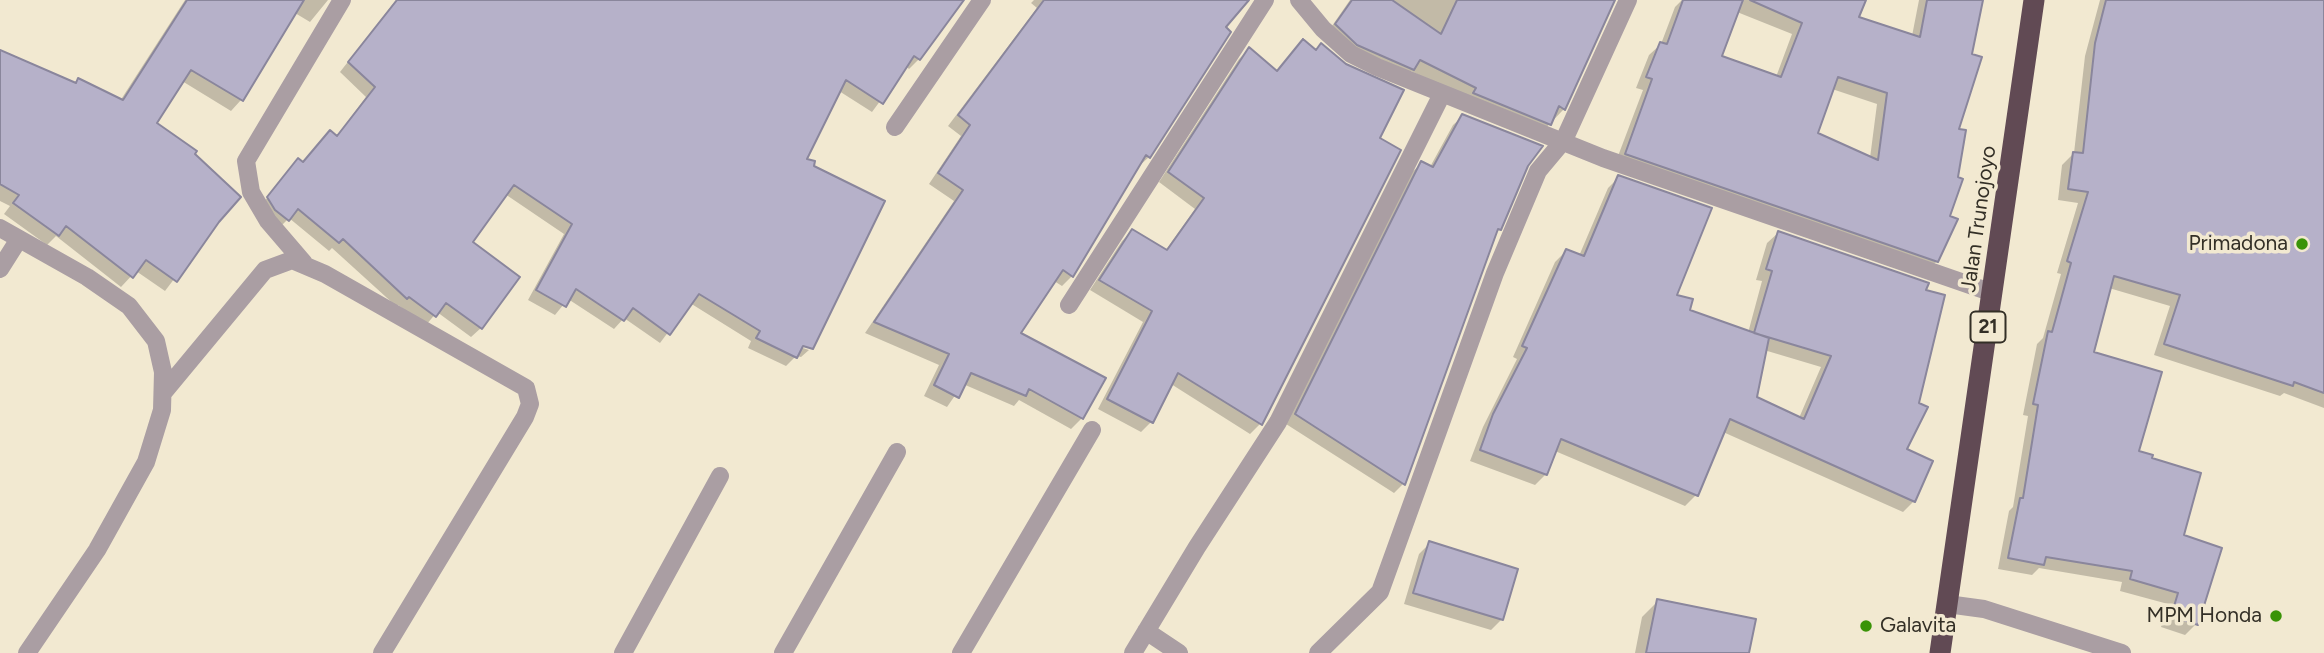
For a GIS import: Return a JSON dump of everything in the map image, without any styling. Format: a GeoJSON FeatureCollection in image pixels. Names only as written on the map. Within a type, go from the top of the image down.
{"type":"FeatureCollection","features":[{"type":"Feature","properties":{"kind":"highway","name":"Jalan Trunojoyo"},"geometry":{"type":"LineString","coordinates":[[1940,653],[2034,0]]}},
{"type":"Feature","properties":{"kind":"street"},"geometry":{"type":"LineString","coordinates":[[304,263],[268,221],[251,192],[246,161],[342,0]]}},
{"type":"Feature","properties":{"kind":"street"},"geometry":{"type":"LineString","coordinates":[[895,127],[982,0]]}},
{"type":"Feature","properties":{"kind":"street"},"geometry":{"type":"LineString","coordinates":[[1069,305],[1265,0]]}},
{"type":"Feature","properties":{"kind":"street"},"geometry":{"type":"LineString","coordinates":[[1299,0],[1323,29],[1351,54],[1442,94],[1564,140],[1603,158],[1993,293]]}},
{"type":"Feature","properties":{"kind":"street"},"geometry":{"type":"LineString","coordinates":[[1318,653],[1380,592],[1495,273],[1538,171],[1564,140],[1628,0]]}},
{"type":"Feature","properties":{"kind":"street"},"geometry":{"type":"LineString","coordinates":[[1133,653],[1279,422],[1442,94]]}},
{"type":"Feature","properties":{"kind":"street"},"geometry":{"type":"LineString","coordinates":[[0,228],[87,278],[129,306],[156,341],[163,372],[162,410],[146,462],[97,550],[27,653]]}},
{"type":"Feature","properties":{"kind":"street"},"geometry":{"type":"LineString","coordinates":[[0,269],[19,239]]}},
{"type":"Feature","properties":{"kind":"street"},"geometry":{"type":"LineString","coordinates":[[163,393],[265,270],[292,260],[304,263],[526,388],[530,404],[511,443],[382,653]]}},
{"type":"Feature","properties":{"kind":"street"},"geometry":{"type":"LineString","coordinates":[[961,653],[1092,430]]}},
{"type":"Feature","properties":{"kind":"street"},"geometry":{"type":"LineString","coordinates":[[783,653],[897,452]]}},
{"type":"Feature","properties":{"kind":"street"},"geometry":{"type":"LineString","coordinates":[[623,653],[720,476]]}},
{"type":"Feature","properties":{"kind":"street"},"geometry":{"type":"LineString","coordinates":[[1947,604],[1984,609],[2122,653]]}},
{"type":"Feature","properties":{"kind":"street"},"geometry":{"type":"LineString","coordinates":[[1146,631],[1179,653]]}},
{"type":"Feature","properties":{"kind":"building"},"geometry":{"type":"Polygon","coordinates":[[[187,0],[304,0],[243,101],[191,70],[157,123],[197,151],[195,154],[241,197],[219,222],[177,282],[146,260],[133,278],[66,226],[59,236],[13,203],[19,195],[0,184],[0,50],[76,83],[78,78],[123,100],[187,0]]]}},
{"type":"Feature","properties":{"kind":"building"},"geometry":{"type":"Polygon","coordinates":[[[397,0],[964,0],[920,60],[914,56],[883,104],[846,80],[807,159],[815,161],[814,166],[885,201],[813,349],[803,346],[797,358],[756,338],[760,331],[699,294],[670,335],[633,308],[624,321],[576,289],[566,307],[536,290],[572,224],[514,185],[473,242],[520,277],[482,329],[446,303],[436,317],[409,297],[407,299],[343,239],[339,243],[298,209],[289,221],[275,210],[267,197],[298,158],[303,162],[330,130],[337,136],[375,87],[348,62],[397,0]]]}},
{"type":"Feature","properties":{"kind":"building"},"geometry":{"type":"Polygon","coordinates":[[[1044,0],[1249,0],[1226,27],[1231,32],[1150,158],[1146,155],[1073,277],[1063,270],[1021,333],[1106,378],[1083,419],[1029,389],[1026,396],[971,373],[959,398],[934,385],[949,354],[874,322],[963,190],[938,173],[970,125],[958,115],[1044,0]]]}},
{"type":"Feature","properties":{"kind":"building"},"geometry":{"type":"Polygon","coordinates":[[[1352,0],[1392,0],[1441,34],[1457,0],[1615,0],[1565,110],[1559,106],[1551,125],[1473,93],[1476,88],[1420,60],[1414,70],[1357,45],[1335,24],[1352,0]]]}},
{"type":"Feature","properties":{"kind":"building"},"geometry":{"type":"Polygon","coordinates":[[[1683,0],[1743,0],[1722,56],[1781,77],[1802,23],[1750,0],[1866,0],[1859,17],[1920,37],[1927,0],[1983,0],[1972,54],[1982,57],[1959,129],[1966,130],[1958,177],[1963,179],[1950,216],[1958,219],[1938,262],[1625,154],[1652,79],[1646,77],[1660,42],[1667,44],[1683,0]],[[1838,77],[1818,133],[1878,160],[1887,93],[1838,77]]]}},
{"type":"Feature","properties":{"kind":"building"},"geometry":{"type":"Polygon","coordinates":[[[2106,0],[2324,0],[2324,393],[2294,382],[2293,386],[2164,344],[2180,295],[2114,276],[2094,352],[2162,372],[2139,451],[2153,455],[2152,458],[2201,473],[2184,535],[2222,548],[2198,625],[2171,616],[2178,593],[2130,579],[2132,571],[2046,557],[2044,565],[2008,558],[2020,498],[2023,498],[2038,405],[2033,404],[2048,331],[2052,332],[2071,263],[2067,261],[2088,192],[2068,189],[2073,152],[2083,153],[2095,43],[2106,0]]]}},
{"type":"Feature","properties":{"kind":"building"},"geometry":{"type":"Polygon","coordinates":[[[1303,39],[1316,50],[1321,43],[1346,64],[1404,90],[1380,138],[1401,150],[1262,425],[1178,373],[1153,423],[1107,399],[1152,311],[1099,280],[1132,229],[1167,250],[1204,198],[1168,172],[1249,47],[1277,71],[1303,39]]]}},
{"type":"Feature","properties":{"kind":"building"},"geometry":{"type":"Polygon","coordinates":[[[1462,114],[1543,146],[1528,166],[1501,230],[1498,229],[1405,485],[1295,414],[1421,161],[1433,167],[1462,114]]]}},
{"type":"Feature","properties":{"kind":"building"},"geometry":{"type":"Polygon","coordinates":[[[1618,175],[1712,208],[1677,295],[1693,299],[1690,310],[1754,333],[1772,271],[1766,269],[1778,231],[1929,283],[1926,290],[1945,295],[1919,403],[1928,407],[1907,449],[1933,461],[1915,502],[1730,419],[1698,496],[1561,439],[1547,475],[1480,450],[1493,414],[1527,348],[1522,346],[1566,249],[1584,256],[1618,175]],[[1760,335],[1769,338],[1757,397],[1804,419],[1831,356],[1760,335]]]}},
{"type":"Feature","properties":{"kind":"building"},"geometry":{"type":"Polygon","coordinates":[[[1429,541],[1518,569],[1503,620],[1413,593],[1429,541]]]}},
{"type":"Feature","properties":{"kind":"building"},"geometry":{"type":"Polygon","coordinates":[[[1657,599],[1756,619],[1749,653],[1646,653],[1657,599]]]}},
{"type":"Feature","properties":{"kind":"place","name":"Primadona"},"geometry":{"type":"Point","coordinates":[2302,244]}},
{"type":"Feature","properties":{"kind":"place","name":"MPM Honda"},"geometry":{"type":"Point","coordinates":[2276,616]}},
{"type":"Feature","properties":{"kind":"place","name":"Galavita"},"geometry":{"type":"Point","coordinates":[1866,626]}}]}
